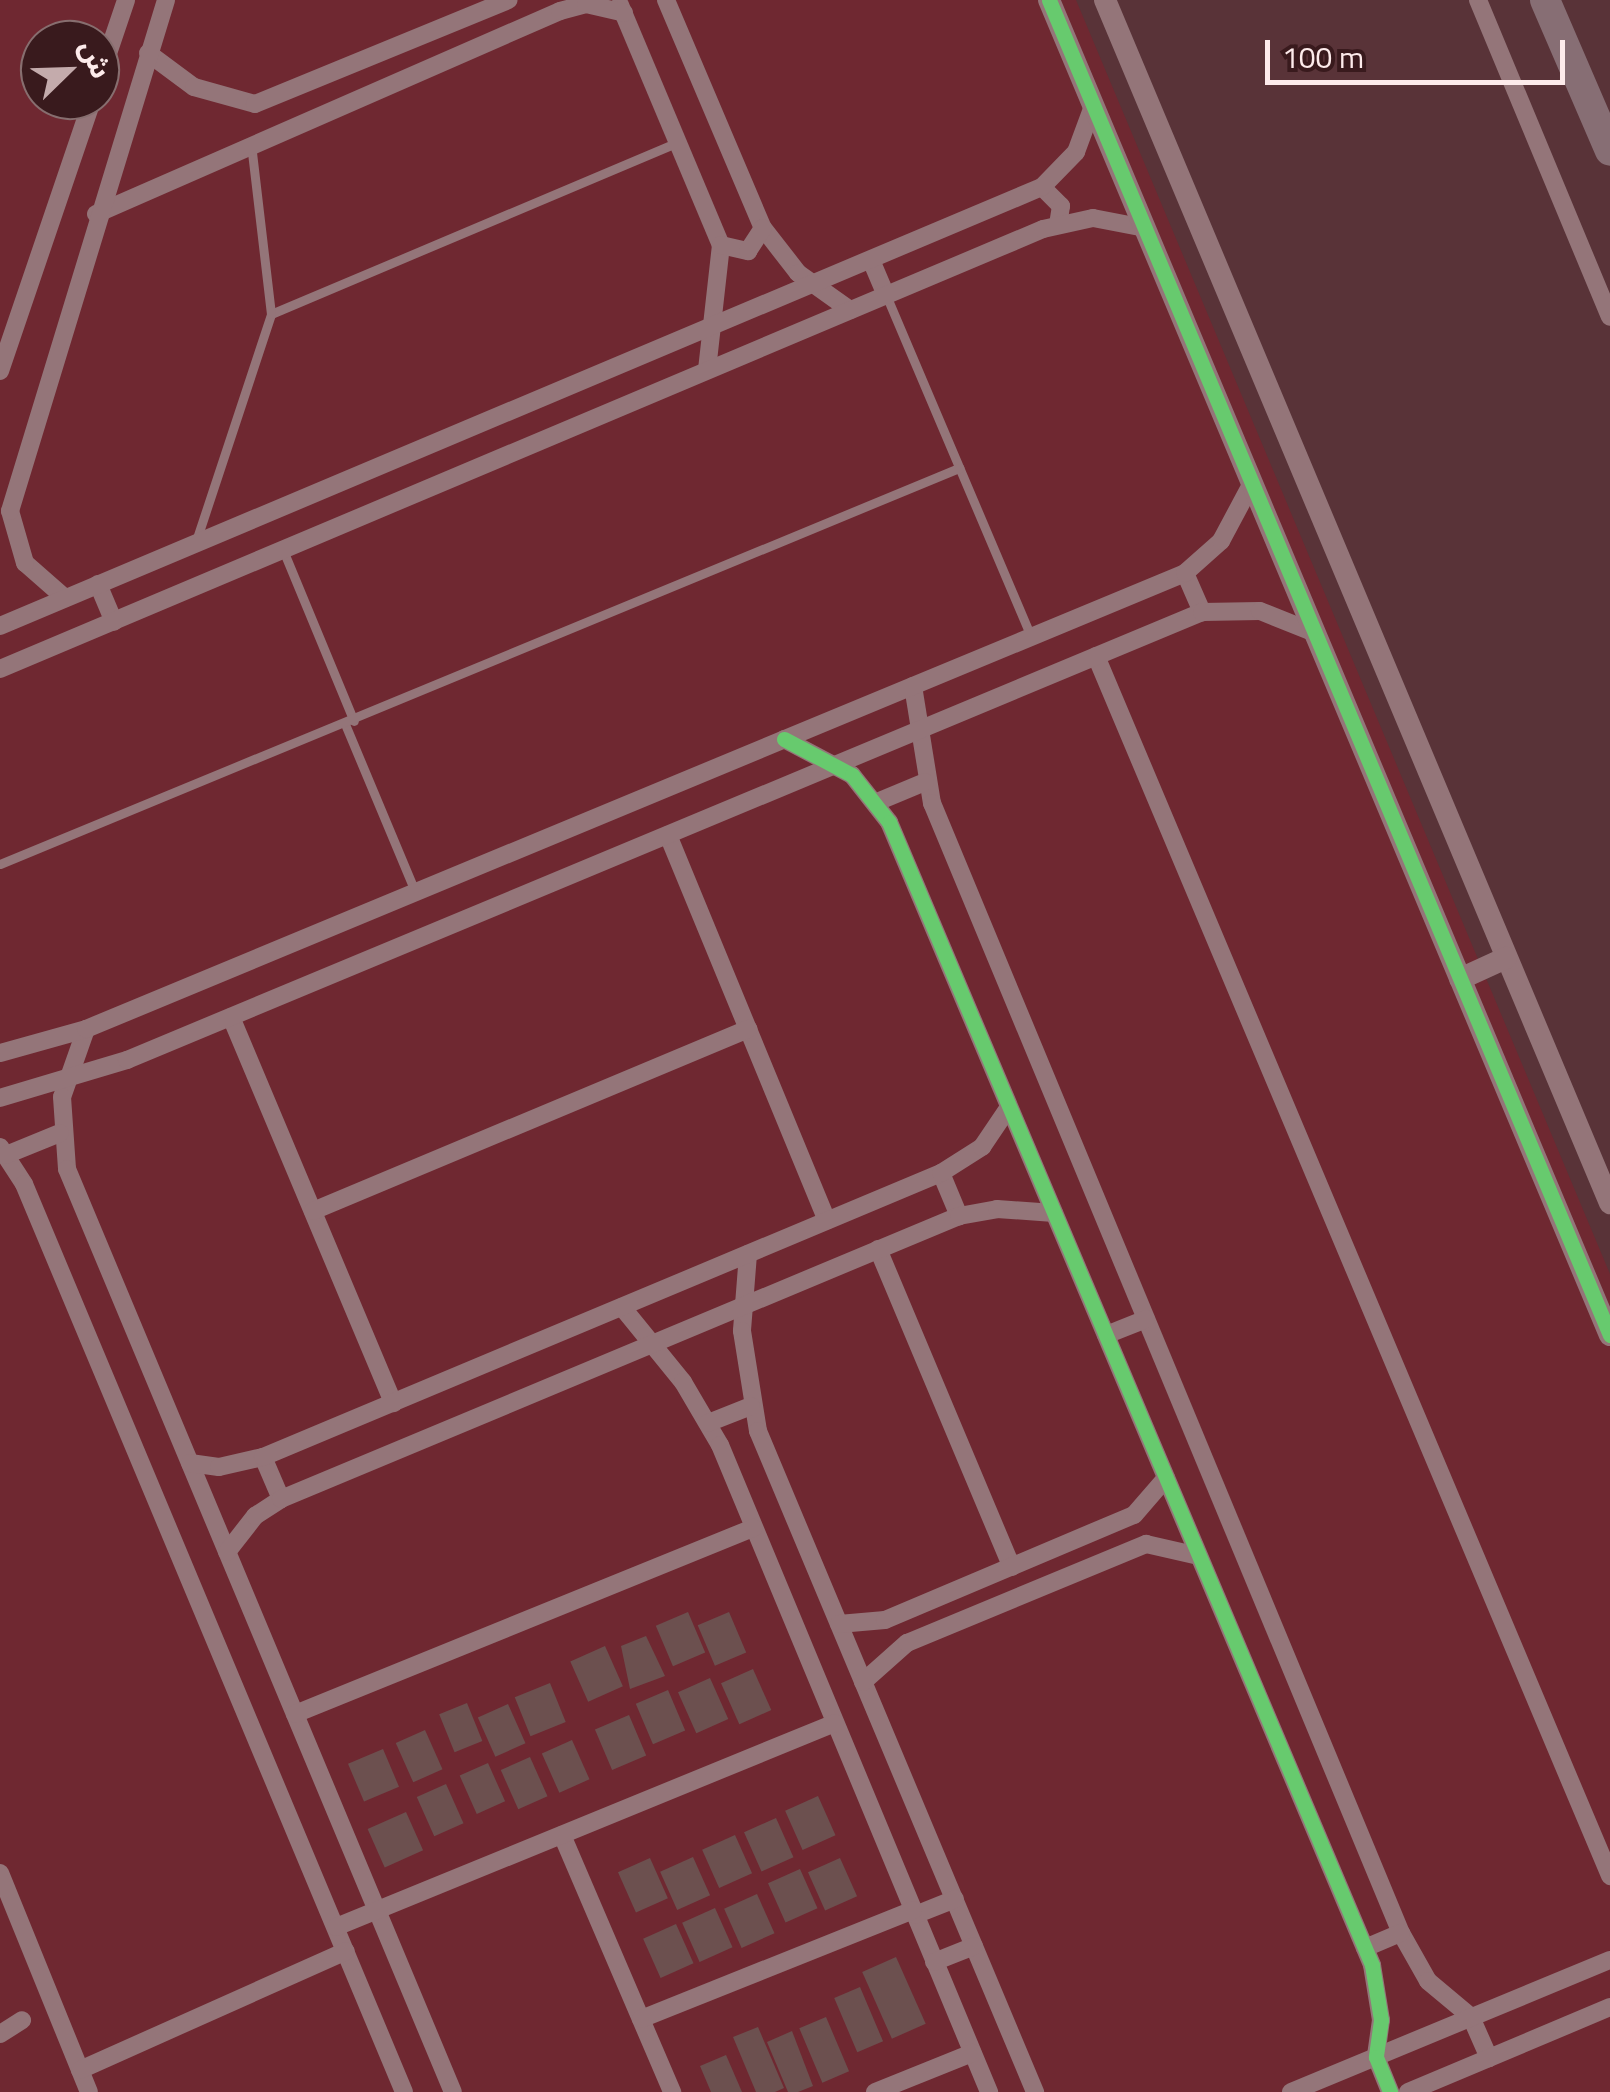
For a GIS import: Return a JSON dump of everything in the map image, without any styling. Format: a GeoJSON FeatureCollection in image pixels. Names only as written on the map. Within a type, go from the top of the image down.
{"type":"FeatureCollection","features":[{"type":"Feature","properties":{"kind":"main road"},"geometry":{"type":"LineString","coordinates":[[1546,0],[1610,151]]}},
{"type":"Feature","properties":{"kind":"street"},"geometry":{"type":"LineString","coordinates":[[65,598],[25,564],[5,512],[166,0]]}},
{"type":"Feature","properties":{"kind":"street"},"geometry":{"type":"LineString","coordinates":[[148,53],[194,87],[255,104],[509,0]]}},
{"type":"Feature","properties":{"kind":"street"},"geometry":{"type":"LineString","coordinates":[[666,0],[763,228],[812,284],[850,310]]}},
{"type":"Feature","properties":{"kind":"street"},"geometry":{"type":"LineString","coordinates":[[1049,0],[1610,1335]]}},
{"type":"Feature","properties":{"kind":"street"},"geometry":{"type":"LineString","coordinates":[[1104,0],[1610,1203]]}},
{"type":"Feature","properties":{"kind":"street"},"geometry":{"type":"LineString","coordinates":[[1478,0],[1610,316]]}},
{"type":"Feature","properties":{"kind":"street"},"geometry":{"type":"LineString","coordinates":[[96,214],[251,142],[572,6],[621,6],[721,245],[718,324],[708,370]]}},
{"type":"Feature","properties":{"kind":"street"},"geometry":{"type":"LineString","coordinates":[[251,142],[255,104]]}},
{"type":"Feature","properties":{"kind":"street"},"geometry":{"type":"LineString","coordinates":[[0,626],[1042,188],[1076,152],[1093,106]]}},
{"type":"Feature","properties":{"kind":"street"},"geometry":{"type":"LineString","coordinates":[[0,371],[85,120]]}},
{"type":"Feature","properties":{"kind":"street"},"geometry":{"type":"LineString","coordinates":[[1042,188],[1057,198],[1058,224]]}},
{"type":"Feature","properties":{"kind":"street"},"geometry":{"type":"LineString","coordinates":[[0,668],[1058,224],[1093,218],[1145,228]]}},
{"type":"Feature","properties":{"kind":"street"},"geometry":{"type":"LineString","coordinates":[[721,245],[748,251],[763,228]]}},
{"type":"Feature","properties":{"kind":"street"},"geometry":{"type":"LineString","coordinates":[[871,260],[886,295]]}},
{"type":"Feature","properties":{"kind":"street"},"geometry":{"type":"LineString","coordinates":[[0,1053],[86,1029],[1185,573],[1222,541],[1252,483]]}},
{"type":"Feature","properties":{"kind":"street"},"geometry":{"type":"LineString","coordinates":[[1185,573],[1202,612]]}},
{"type":"Feature","properties":{"kind":"street"},"geometry":{"type":"LineString","coordinates":[[98,584],[114,622]]}},
{"type":"Feature","properties":{"kind":"street"},"geometry":{"type":"LineString","coordinates":[[0,1098],[66,1082],[230,1017],[1202,612],[1260,610],[1315,633]]}},
{"type":"Feature","properties":{"kind":"street"},"geometry":{"type":"LineString","coordinates":[[1096,656],[1610,1876]]}},
{"type":"Feature","properties":{"kind":"street"},"geometry":{"type":"LineString","coordinates":[[912,686],[914,732],[924,782],[1401,1932],[1428,1982],[1471,2018],[1489,2058]]}},
{"type":"Feature","properties":{"kind":"street"},"geometry":{"type":"LineString","coordinates":[[784,739],[838,764],[877,802],[1365,1948],[1380,2002],[1376,2057],[1390,2092]]}},
{"type":"Feature","properties":{"kind":"street"},"geometry":{"type":"LineString","coordinates":[[877,802],[924,782]]}},
{"type":"Feature","properties":{"kind":"street"},"geometry":{"type":"LineString","coordinates":[[668,834],[827,1221]]}},
{"type":"Feature","properties":{"kind":"street"},"geometry":{"type":"LineString","coordinates":[[1460,979],[1506,958]]}},
{"type":"Feature","properties":{"kind":"street"},"geometry":{"type":"LineString","coordinates":[[230,1017],[393,1403]]}},
{"type":"Feature","properties":{"kind":"street"},"geometry":{"type":"LineString","coordinates":[[86,1029],[66,1082],[60,1133],[67,1169],[453,2092]]}},
{"type":"Feature","properties":{"kind":"street"},"geometry":{"type":"LineString","coordinates":[[312,1212],[748,1029]]}},
{"type":"Feature","properties":{"kind":"street"},"geometry":{"type":"LineString","coordinates":[[190,1463],[220,1467],[263,1458],[941,1173],[982,1147],[1009,1107]]}},
{"type":"Feature","properties":{"kind":"street"},"geometry":{"type":"LineString","coordinates":[[60,1133],[3,1152],[404,2092]]}},
{"type":"Feature","properties":{"kind":"street"},"geometry":{"type":"LineString","coordinates":[[941,1173],[959,1216]]}},
{"type":"Feature","properties":{"kind":"street"},"geometry":{"type":"LineString","coordinates":[[227,1552],[255,1516],[281,1500],[959,1216],[997,1208],[1054,1213]]}},
{"type":"Feature","properties":{"kind":"street"},"geometry":{"type":"LineString","coordinates":[[878,1250],[1012,1567]]}},
{"type":"Feature","properties":{"kind":"street"},"geometry":{"type":"LineString","coordinates":[[748,1254],[742,1306],[752,1406],[1035,2092]]}},
{"type":"Feature","properties":{"kind":"street"},"geometry":{"type":"LineString","coordinates":[[622,1307],[654,1343],[708,1423],[988,2092]]}},
{"type":"Feature","properties":{"kind":"street"},"geometry":{"type":"LineString","coordinates":[[1106,1336],[1146,1319]]}},
{"type":"Feature","properties":{"kind":"street"},"geometry":{"type":"LineString","coordinates":[[708,1423],[752,1406]]}},
{"type":"Feature","properties":{"kind":"street"},"geometry":{"type":"LineString","coordinates":[[263,1458],[281,1500]]}},
{"type":"Feature","properties":{"kind":"street"},"geometry":{"type":"LineString","coordinates":[[839,1624],[896,1616],[1134,1516],[1166,1478]]}},
{"type":"Feature","properties":{"kind":"street"},"geometry":{"type":"LineString","coordinates":[[1134,1516],[1146,1544]]}},
{"type":"Feature","properties":{"kind":"street"},"geometry":{"type":"LineString","coordinates":[[295,1714],[754,1528]]}},
{"type":"Feature","properties":{"kind":"street"},"geometry":{"type":"LineString","coordinates":[[863,1682],[907,1642],[1146,1544],[1199,1556]]}},
{"type":"Feature","properties":{"kind":"street"},"geometry":{"type":"LineString","coordinates":[[896,1616],[907,1642]]}},
{"type":"Feature","properties":{"kind":"street"},"geometry":{"type":"LineString","coordinates":[[336,1928],[835,1723]]}},
{"type":"Feature","properties":{"kind":"street"},"geometry":{"type":"LineString","coordinates":[[562,1835],[668,2091]]}},
{"type":"Feature","properties":{"kind":"street"},"geometry":{"type":"LineString","coordinates":[[0,1873],[89,2092]]}},
{"type":"Feature","properties":{"kind":"street"},"geometry":{"type":"LineString","coordinates":[[641,2020],[954,1899]]}},
{"type":"Feature","properties":{"kind":"street"},"geometry":{"type":"LineString","coordinates":[[1365,1948],[1401,1932]]}},
{"type":"Feature","properties":{"kind":"street"},"geometry":{"type":"LineString","coordinates":[[934,1962],[974,1946]]}},
{"type":"Feature","properties":{"kind":"street"},"geometry":{"type":"LineString","coordinates":[[80,2070],[346,1951]]}},
{"type":"Feature","properties":{"kind":"street"},"geometry":{"type":"LineString","coordinates":[[1290,2092],[1610,1960]]}},
{"type":"Feature","properties":{"kind":"street"},"geometry":{"type":"LineString","coordinates":[[1408,2092],[1610,2007]]}},
{"type":"Feature","properties":{"kind":"street"},"geometry":{"type":"LineString","coordinates":[[0,2034],[22,2020]]}},
{"type":"Feature","properties":{"kind":"street"},"geometry":{"type":"LineString","coordinates":[[875,2092],[972,2053]]}},
{"type":"Feature","properties":{"kind":"lane"},"geometry":{"type":"LineString","coordinates":[[195,544],[271,314],[251,142]]}},
{"type":"Feature","properties":{"kind":"lane"},"geometry":{"type":"LineString","coordinates":[[271,314],[678,142]]}},
{"type":"Feature","properties":{"kind":"lane"},"geometry":{"type":"LineString","coordinates":[[886,295],[1031,637]]}},
{"type":"Feature","properties":{"kind":"lane"},"geometry":{"type":"LineString","coordinates":[[0,864],[959,468]]}},
{"type":"Feature","properties":{"kind":"lane"},"geometry":{"type":"LineString","coordinates":[[283,550],[415,891]]}},
{"type":"Feature","properties":{"kind":"shaded area"},"geometry":{"type":"Polygon","coordinates":[[[0,0],[1076,0],[1610,1274],[1610,2092],[0,2092],[0,0]]]}},
{"type":"Feature","properties":{"kind":"building"},"geometry":{"type":"Polygon","coordinates":[[[688,1612],[705,1653],[673,1666],[656,1626],[688,1612]]]}},
{"type":"Feature","properties":{"kind":"building"},"geometry":{"type":"Polygon","coordinates":[[[729,1612],[746,1653],[715,1666],[698,1625],[729,1612]]]}},
{"type":"Feature","properties":{"kind":"building"},"geometry":{"type":"Polygon","coordinates":[[[646,1636],[665,1676],[630,1689],[621,1646],[646,1636]]]}},
{"type":"Feature","properties":{"kind":"building"},"geometry":{"type":"Polygon","coordinates":[[[605,1646],[623,1686],[588,1702],[570,1661],[605,1646]]]}},
{"type":"Feature","properties":{"kind":"building"},"geometry":{"type":"Polygon","coordinates":[[[753,1669],[771,1710],[739,1724],[721,1683],[753,1669]]]}},
{"type":"Feature","properties":{"kind":"building"},"geometry":{"type":"Polygon","coordinates":[[[710,1678],[728,1719],[696,1733],[678,1692],[710,1678]]]}},
{"type":"Feature","properties":{"kind":"building"},"geometry":{"type":"Polygon","coordinates":[[[550,1683],[566,1722],[531,1736],[515,1697],[550,1683]]]}},
{"type":"Feature","properties":{"kind":"building"},"geometry":{"type":"Polygon","coordinates":[[[668,1690],[685,1731],[653,1744],[636,1704],[668,1690]]]}},
{"type":"Feature","properties":{"kind":"building"},"geometry":{"type":"Polygon","coordinates":[[[467,1703],[482,1741],[455,1752],[439,1714],[467,1703]]]}},
{"type":"Feature","properties":{"kind":"building"},"geometry":{"type":"Polygon","coordinates":[[[508,1704],[525,1743],[495,1757],[478,1717],[508,1704]]]}},
{"type":"Feature","properties":{"kind":"building"},"geometry":{"type":"Polygon","coordinates":[[[629,1715],[646,1756],[612,1770],[595,1729],[629,1715]]]}},
{"type":"Feature","properties":{"kind":"building"},"geometry":{"type":"Polygon","coordinates":[[[425,1730],[442,1769],[413,1782],[396,1743],[425,1730]]]}},
{"type":"Feature","properties":{"kind":"building"},"geometry":{"type":"Polygon","coordinates":[[[572,1740],[589,1779],[559,1793],[542,1753],[572,1740]]]}},
{"type":"Feature","properties":{"kind":"building"},"geometry":{"type":"Polygon","coordinates":[[[383,1749],[399,1787],[364,1802],[348,1764],[383,1749]]]}},
{"type":"Feature","properties":{"kind":"building"},"geometry":{"type":"Polygon","coordinates":[[[530,1757],[547,1796],[518,1809],[501,1770],[530,1757]]]}},
{"type":"Feature","properties":{"kind":"building"},"geometry":{"type":"Polygon","coordinates":[[[488,1763],[505,1801],[477,1814],[460,1776],[488,1763]]]}},
{"type":"Feature","properties":{"kind":"building"},"geometry":{"type":"Polygon","coordinates":[[[446,1784],[463,1823],[434,1836],[417,1797],[446,1784]]]}},
{"type":"Feature","properties":{"kind":"building"},"geometry":{"type":"Polygon","coordinates":[[[818,1796],[835,1835],[803,1850],[785,1811],[818,1796]]]}},
{"type":"Feature","properties":{"kind":"building"},"geometry":{"type":"Polygon","coordinates":[[[406,1812],[423,1850],[385,1867],[368,1829],[406,1812]]]}},
{"type":"Feature","properties":{"kind":"building"},"geometry":{"type":"Polygon","coordinates":[[[776,1818],[793,1857],[762,1872],[744,1832],[776,1818]]]}},
{"type":"Feature","properties":{"kind":"building"},"geometry":{"type":"Polygon","coordinates":[[[735,1835],[752,1873],[719,1888],[702,1850],[735,1835]]]}},
{"type":"Feature","properties":{"kind":"building"},"geometry":{"type":"Polygon","coordinates":[[[693,1857],[710,1895],[677,1910],[660,1872],[693,1857]]]}},
{"type":"Feature","properties":{"kind":"building"},"geometry":{"type":"Polygon","coordinates":[[[650,1858],[668,1898],[636,1912],[618,1872],[650,1858]]]}},
{"type":"Feature","properties":{"kind":"building"},"geometry":{"type":"Polygon","coordinates":[[[840,1858],[857,1896],[825,1911],[808,1872],[840,1858]]]}},
{"type":"Feature","properties":{"kind":"building"},"geometry":{"type":"Polygon","coordinates":[[[800,1869],[817,1908],[786,1923],[768,1883],[800,1869]]]}},
{"type":"Feature","properties":{"kind":"building"},"geometry":{"type":"Polygon","coordinates":[[[757,1894],[774,1933],[742,1948],[724,1909],[757,1894]]]}},
{"type":"Feature","properties":{"kind":"building"},"geometry":{"type":"Polygon","coordinates":[[[715,1908],[732,1947],[700,1962],[682,1923],[715,1908]]]}},
{"type":"Feature","properties":{"kind":"building"},"geometry":{"type":"Polygon","coordinates":[[[676,1924],[693,1963],[661,1978],[643,1939],[676,1924]]]}},
{"type":"Feature","properties":{"kind":"building"},"geometry":{"type":"Polygon","coordinates":[[[896,1957],[926,2024],[892,2039],[862,1972],[896,1957]]]}},
{"type":"Feature","properties":{"kind":"building"},"geometry":{"type":"Polygon","coordinates":[[[860,1987],[883,2041],[857,2052],[834,1998],[860,1987]]]}},
{"type":"Feature","properties":{"kind":"building"},"geometry":{"type":"Polygon","coordinates":[[[826,2017],[849,2071],[822,2083],[799,2028],[826,2017]]]}},
{"type":"Feature","properties":{"kind":"building"},"geometry":{"type":"Polygon","coordinates":[[[758,2027],[784,2088],[775,2092],[756,2092],[733,2037],[758,2027]]]}},
{"type":"Feature","properties":{"kind":"building"},"geometry":{"type":"Polygon","coordinates":[[[792,2031],[813,2086],[798,2092],[788,2092],[767,2042],[792,2031]]]}},
{"type":"Feature","properties":{"kind":"building"},"geometry":{"type":"Polygon","coordinates":[[[726,2055],[742,2092],[711,2092],[700,2066],[726,2055]]]}},
{"type":"Feature","properties":{"kind":"cycle path"},"geometry":{"type":"LineString","coordinates":[[1049,0],[1610,1335]]}},
{"type":"Feature","properties":{"kind":"cycle path"},"geometry":{"type":"LineString","coordinates":[[784,739],[852,775],[889,822],[1372,1965],[1381,2020],[1376,2057],[1390,2092]]}}]}
